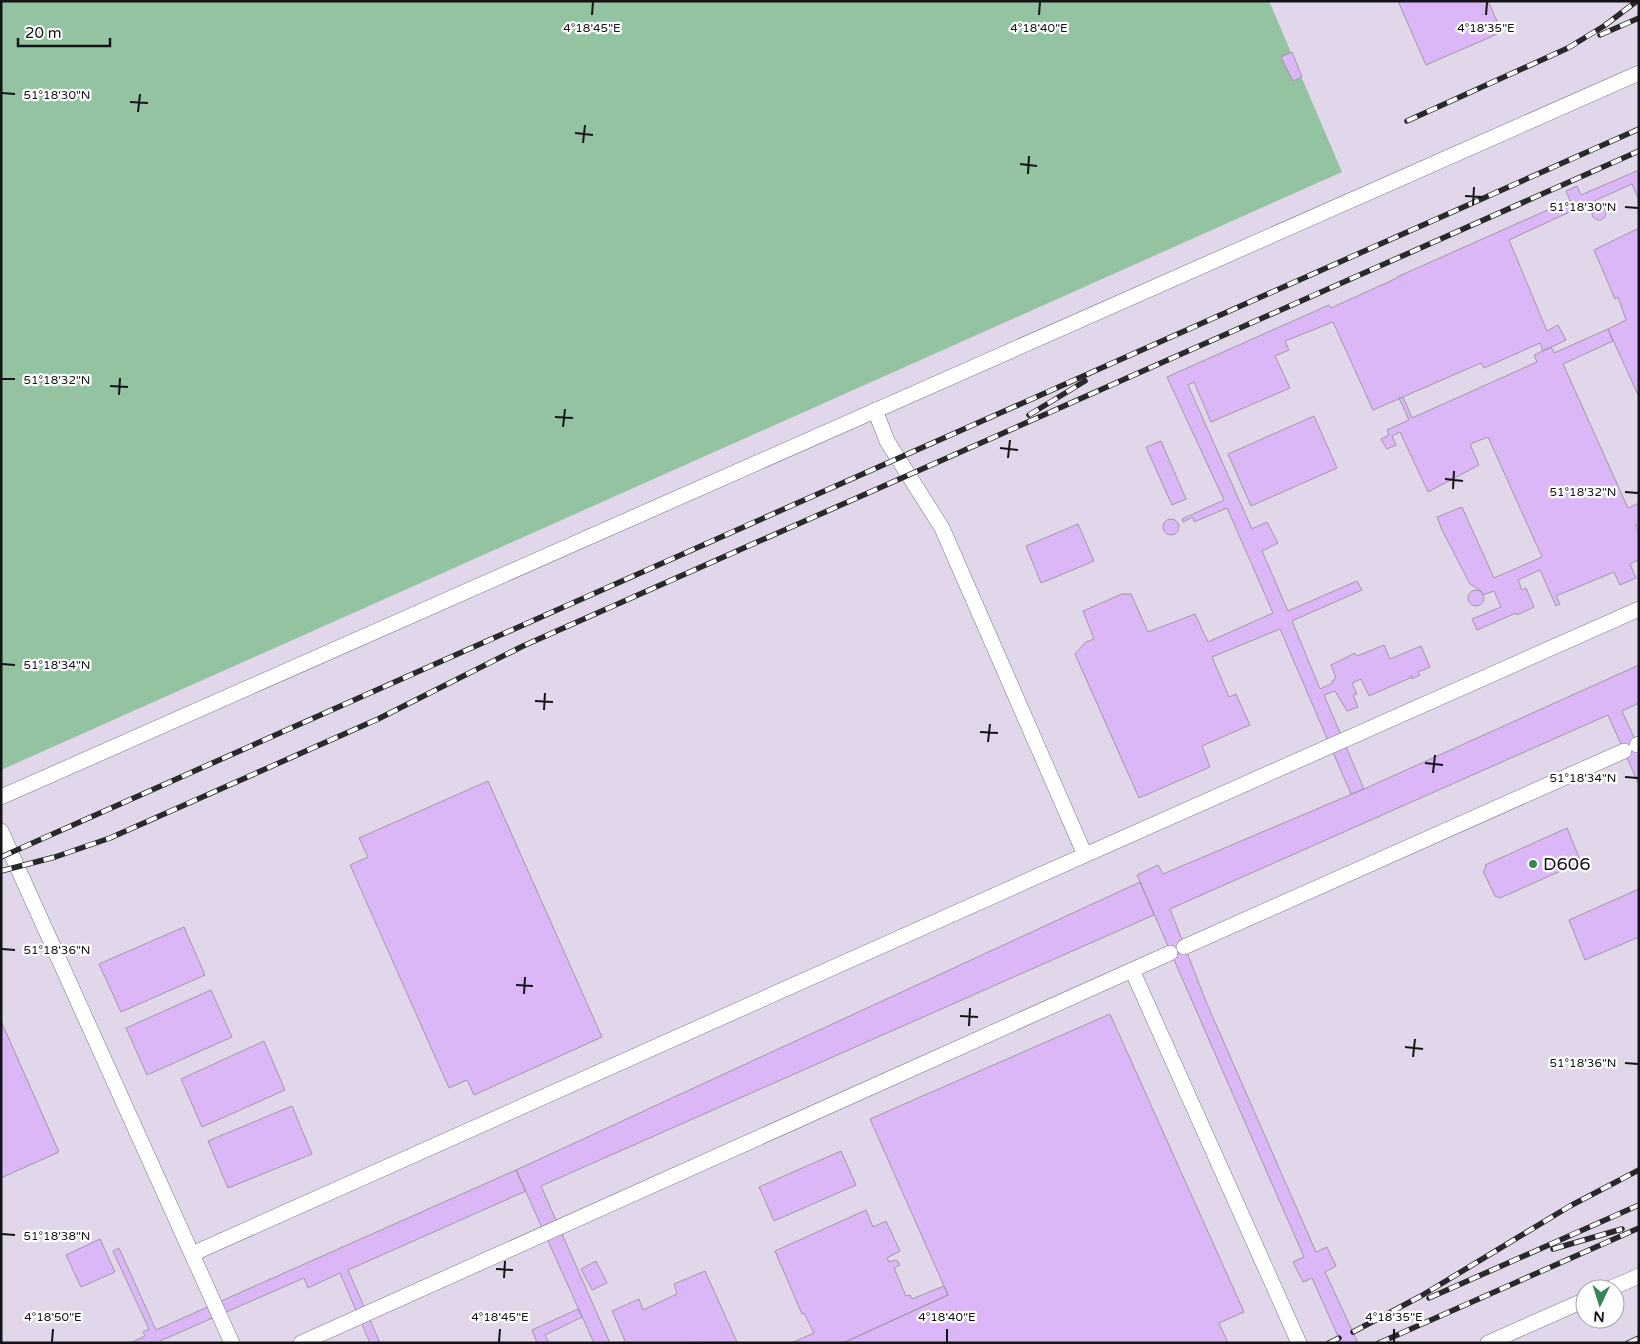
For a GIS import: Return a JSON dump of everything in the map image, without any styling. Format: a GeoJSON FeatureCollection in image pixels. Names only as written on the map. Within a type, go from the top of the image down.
{"type":"FeatureCollection","features":[{"type":"Feature","properties":{"kind":"lane"},"geometry":{"type":"LineString","coordinates":[[1,797],[1639,72]]}},
{"type":"Feature","properties":{"kind":"lane"},"geometry":{"type":"LineString","coordinates":[[874,410],[886,442],[942,528],[1084,855]]}},
{"type":"Feature","properties":{"kind":"lane"},"geometry":{"type":"LineString","coordinates":[[192,1254],[1639,609]]}},
{"type":"Feature","properties":{"kind":"lane"},"geometry":{"type":"LineString","coordinates":[[301,1343],[1633,746]]}},
{"type":"Feature","properties":{"kind":"lane"},"geometry":{"type":"LineString","coordinates":[[1,831],[232,1343]]}},
{"type":"Feature","properties":{"kind":"lane"},"geometry":{"type":"LineString","coordinates":[[1132,970],[1300,1343]]}},
{"type":"Feature","properties":{"kind":"lane"},"geometry":{"type":"LineString","coordinates":[[1625,1282],[1639,1276]]}},
{"type":"Feature","properties":{"kind":"lane"},"geometry":{"type":"LineString","coordinates":[[1488,1343],[1575,1304]]}},
{"type":"Feature","properties":{"kind":"shaded area"},"geometry":{"type":"Polygon","coordinates":[[[1,1],[1639,1],[1639,1343],[1,1343],[1,1]]]}},
{"type":"Feature","properties":{"kind":"green space"},"geometry":{"type":"Polygon","coordinates":[[[1,1],[1269,1],[1342,172],[1,770],[1,1]]]}},
{"type":"Feature","properties":{"kind":"building"},"geometry":{"type":"Polygon","coordinates":[[[1398,1],[1488,1],[1502,32],[1426,65],[1398,1]]]}},
{"type":"Feature","properties":{"kind":"building"},"geometry":{"type":"Polygon","coordinates":[[[1292,52],[1302,77],[1293,81],[1281,57],[1292,52]]]}},
{"type":"Feature","properties":{"kind":"building"},"geometry":{"type":"Polygon","coordinates":[[[1639,170],[1639,200],[1632,184],[1574,210],[1566,191],[1577,186],[1581,195],[1639,170]]]}},
{"type":"Feature","properties":{"kind":"building"},"geometry":{"type":"Polygon","coordinates":[[[1570,200],[1574,210],[1509,240],[1547,331],[1558,325],[1566,340],[1543,351],[1540,343],[1484,368],[1481,363],[1373,410],[1333,322],[1285,341],[1289,350],[1275,356],[1290,388],[1211,422],[1194,382],[1188,385],[1252,529],[1267,522],[1278,543],[1262,551],[1288,611],[1357,581],[1362,590],[1292,621],[1320,689],[1333,683],[1332,681],[1336,678],[1331,665],[1355,653],[1357,656],[1384,645],[1390,659],[1421,646],[1430,667],[1418,672],[1420,675],[1412,679],[1412,676],[1410,676],[1410,678],[1369,696],[1361,679],[1352,683],[1357,694],[1353,695],[1358,707],[1347,711],[1335,691],[1324,695],[1364,789],[1351,794],[1280,629],[1212,657],[1229,697],[1236,694],[1250,725],[1202,746],[1210,767],[1139,798],[1075,654],[1086,642],[1094,639],[1083,611],[1122,594],[1131,594],[1148,632],[1195,614],[1208,642],[1273,613],[1227,508],[1194,522],[1193,517],[1183,522],[1182,519],[1224,500],[1167,377],[1329,305],[1331,308],[1570,200]]]}},
{"type":"Feature","properties":{"kind":"building"},"geometry":{"type":"Polygon","coordinates":[[[1596,206],[1602,206],[1606,213],[1602,220],[1596,220],[1592,216],[1592,210],[1596,206]]]}},
{"type":"Feature","properties":{"kind":"building"},"geometry":{"type":"Polygon","coordinates":[[[1639,228],[1639,397],[1608,329],[1626,320],[1618,297],[1615,299],[1594,250],[1639,228]]]}},
{"type":"Feature","properties":{"kind":"building"},"geometry":{"type":"Polygon","coordinates":[[[1608,329],[1613,341],[1563,364],[1628,508],[1639,503],[1639,524],[1635,525],[1639,533],[1639,562],[1638,560],[1630,564],[1636,578],[1620,585],[1614,572],[1556,596],[1560,604],[1556,606],[1540,570],[1518,580],[1522,590],[1526,588],[1534,607],[1477,630],[1472,619],[1501,607],[1494,591],[1483,595],[1481,591],[1470,584],[1437,517],[1462,507],[1494,578],[1542,557],[1488,437],[1470,444],[1479,465],[1428,492],[1400,432],[1392,436],[1396,445],[1387,449],[1381,439],[1389,435],[1387,430],[1409,420],[1399,398],[1403,397],[1412,418],[1537,362],[1534,355],[1551,347],[1554,353],[1608,329]]]}},
{"type":"Feature","properties":{"kind":"building"},"geometry":{"type":"Polygon","coordinates":[[[1314,416],[1337,468],[1251,506],[1228,454],[1314,416]]]}},
{"type":"Feature","properties":{"kind":"building"},"geometry":{"type":"Polygon","coordinates":[[[1161,441],[1186,499],[1172,505],[1146,447],[1161,441]]]}},
{"type":"Feature","properties":{"kind":"building"},"geometry":{"type":"Polygon","coordinates":[[[1171,519],[1177,521],[1179,527],[1177,533],[1171,535],[1165,533],[1163,527],[1165,521],[1171,519]]]}},
{"type":"Feature","properties":{"kind":"building"},"geometry":{"type":"Polygon","coordinates":[[[1078,524],[1094,561],[1041,583],[1026,546],[1078,524]]]}},
{"type":"Feature","properties":{"kind":"building"},"geometry":{"type":"Polygon","coordinates":[[[1473,590],[1479,590],[1484,595],[1482,604],[1473,606],[1468,601],[1468,595],[1473,590]]]}},
{"type":"Feature","properties":{"kind":"building"},"geometry":{"type":"Polygon","coordinates":[[[1639,665],[1639,703],[1622,711],[1639,748],[1639,785],[1608,715],[1170,909],[1207,1004],[1316,1252],[1327,1247],[1336,1266],[1325,1272],[1358,1343],[1341,1343],[1312,1278],[1303,1282],[1293,1262],[1304,1257],[1137,875],[1158,865],[1163,874],[1364,789],[1639,665]]]}},
{"type":"Feature","properties":{"kind":"building"},"geometry":{"type":"Polygon","coordinates":[[[488,781],[602,1037],[474,1095],[467,1080],[449,1088],[350,865],[368,857],[359,838],[488,781]]]}},
{"type":"Feature","properties":{"kind":"building","name":"D606"},"geometry":{"type":"Polygon","coordinates":[[[1567,828],[1581,862],[1500,898],[1495,896],[1483,871],[1486,868],[1485,865],[1567,828]]]}},
{"type":"Feature","properties":{"kind":"building"},"geometry":{"type":"Polygon","coordinates":[[[1140,882],[1154,915],[541,1186],[610,1343],[594,1343],[516,1170],[1140,882]]]}},
{"type":"Feature","properties":{"kind":"building"},"geometry":{"type":"Polygon","coordinates":[[[1639,889],[1639,937],[1585,960],[1569,920],[1639,889]]]}},
{"type":"Feature","properties":{"kind":"building"},"geometry":{"type":"Polygon","coordinates":[[[184,927],[205,975],[121,1012],[99,964],[184,927]]]}},
{"type":"Feature","properties":{"kind":"building"},"geometry":{"type":"Polygon","coordinates":[[[211,990],[232,1037],[147,1075],[126,1028],[211,990]]]}},
{"type":"Feature","properties":{"kind":"building"},"geometry":{"type":"Polygon","coordinates":[[[1110,1014],[1244,1312],[1219,1323],[1228,1343],[843,1343],[948,1295],[870,1119],[1110,1014]]]}},
{"type":"Feature","properties":{"kind":"building"},"geometry":{"type":"Polygon","coordinates":[[[1,1021],[59,1152],[1,1178],[1,1021]]]}},
{"type":"Feature","properties":{"kind":"building"},"geometry":{"type":"Polygon","coordinates":[[[264,1041],[285,1090],[202,1127],[181,1079],[264,1041]]]}},
{"type":"Feature","properties":{"kind":"building"},"geometry":{"type":"Polygon","coordinates":[[[292,1106],[312,1154],[228,1188],[208,1141],[292,1106]]]}},
{"type":"Feature","properties":{"kind":"building"},"geometry":{"type":"Polygon","coordinates":[[[841,1151],[856,1185],[774,1221],[759,1187],[841,1151]]]}},
{"type":"Feature","properties":{"kind":"building"},"geometry":{"type":"Polygon","coordinates":[[[516,1170],[526,1191],[348,1270],[380,1343],[370,1343],[340,1273],[308,1288],[304,1278],[160,1341],[161,1343],[130,1343],[145,1336],[143,1332],[149,1329],[113,1251],[119,1248],[156,1330],[516,1170]]]}},
{"type":"Feature","properties":{"kind":"building"},"geometry":{"type":"Polygon","coordinates":[[[866,1210],[873,1227],[886,1221],[900,1251],[887,1258],[889,1262],[896,1260],[900,1265],[894,1268],[906,1296],[910,1295],[912,1299],[944,1286],[948,1295],[843,1343],[791,1343],[814,1333],[804,1313],[802,1314],[775,1251],[866,1210]]]}},
{"type":"Feature","properties":{"kind":"building"},"geometry":{"type":"Polygon","coordinates":[[[100,1239],[115,1272],[81,1287],[66,1255],[100,1239]]]}},
{"type":"Feature","properties":{"kind":"building"},"geometry":{"type":"Polygon","coordinates":[[[596,1261],[607,1283],[592,1290],[581,1269],[596,1261]]]}},
{"type":"Feature","properties":{"kind":"building"},"geometry":{"type":"Polygon","coordinates":[[[705,1271],[737,1342],[626,1343],[612,1311],[639,1299],[643,1310],[677,1294],[674,1284],[705,1271]]]}},
{"type":"Feature","properties":{"kind":"building"},"geometry":{"type":"Polygon","coordinates":[[[578,1309],[582,1317],[545,1335],[549,1343],[537,1343],[532,1330],[578,1309]]]}},
{"type":"Feature","properties":{"kind":"railway"},"geometry":{"type":"LineString","coordinates":[[1407,121],[1568,48],[1604,26],[1637,1]]}},
{"type":"Feature","properties":{"kind":"railway"},"geometry":{"type":"LineString","coordinates":[[1600,35],[1639,18]]}},
{"type":"Feature","properties":{"kind":"railway"},"geometry":{"type":"LineString","coordinates":[[1,857],[1639,129]]}},
{"type":"Feature","properties":{"kind":"railway"},"geometry":{"type":"LineString","coordinates":[[1,871],[55,857],[110,838],[378,719],[523,646],[1639,151]]}},
{"type":"Feature","properties":{"kind":"railway"},"geometry":{"type":"LineString","coordinates":[[1029,415],[1085,381]]}},
{"type":"Feature","properties":{"kind":"railway"},"geometry":{"type":"LineString","coordinates":[[1353,1332],[1421,1296],[1570,1206],[1639,1170]]}},
{"type":"Feature","properties":{"kind":"railway"},"geometry":{"type":"LineString","coordinates":[[1429,1298],[1639,1205]]}},
{"type":"Feature","properties":{"kind":"railway"},"geometry":{"type":"LineString","coordinates":[[1379,1343],[1639,1228]]}},
{"type":"Feature","properties":{"kind":"railway"},"geometry":{"type":"LineString","coordinates":[[1553,1249],[1622,1229]]}},
{"type":"Feature","properties":{"kind":"railway"},"geometry":{"type":"LineString","coordinates":[[1329,1343],[1339,1338]]}},
{"type":"Feature","properties":{"kind":"railway"},"geometry":{"type":"LineString","coordinates":[[1628,1343],[1639,1338]]}},
{"type":"Feature","properties":{"kind":"place","name":"D606"},"geometry":{"type":"Point","coordinates":[1533,864]}}]}
